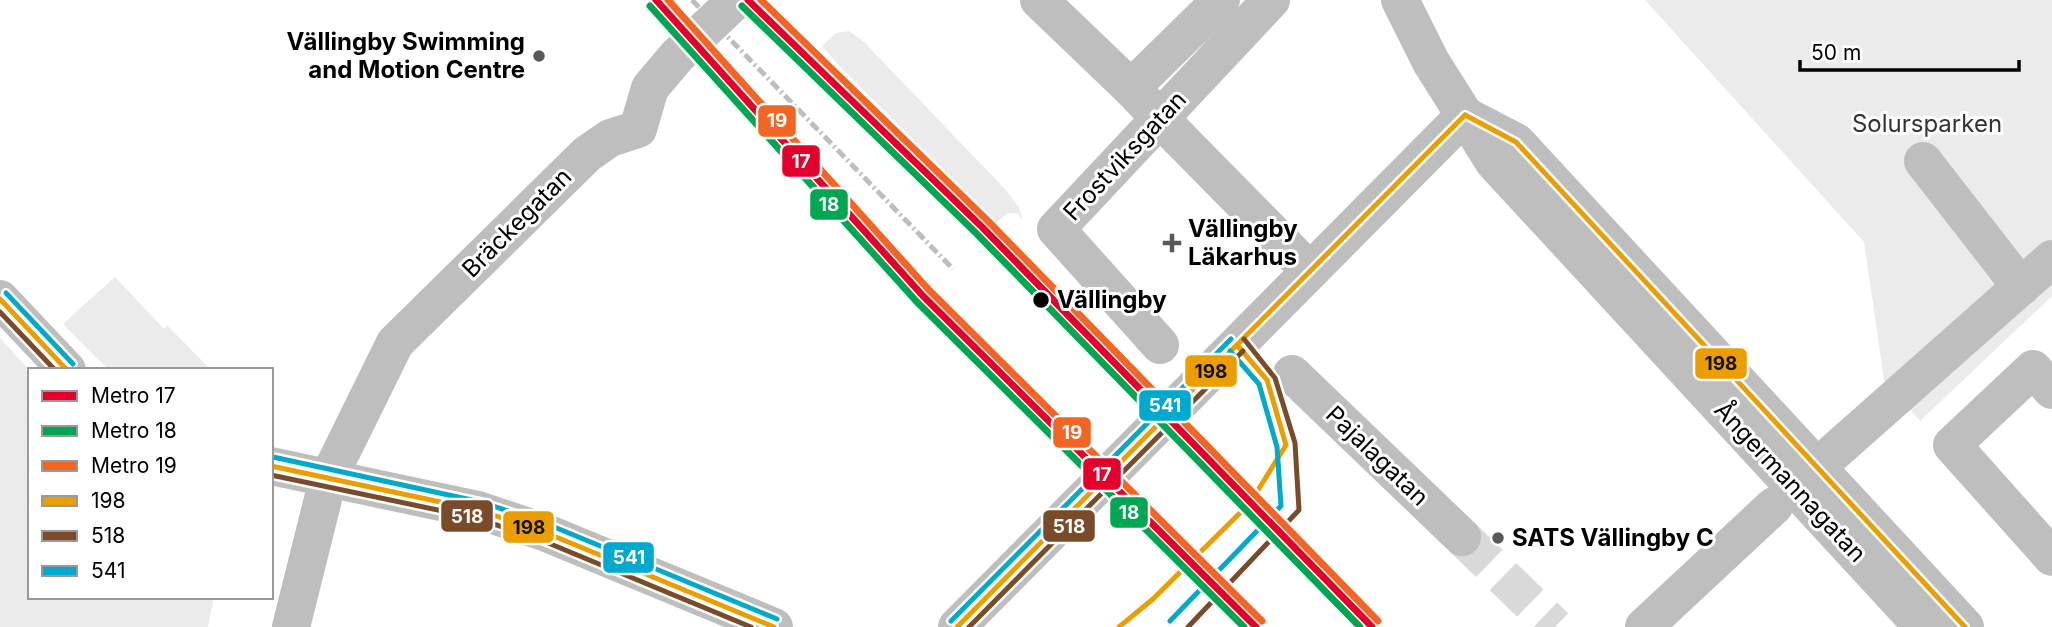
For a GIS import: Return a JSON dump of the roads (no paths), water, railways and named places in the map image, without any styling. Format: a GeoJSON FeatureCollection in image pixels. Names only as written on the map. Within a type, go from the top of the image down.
{"type":"FeatureCollection","features":[{"type":"Feature","properties":{"kind":"street","name":"Bräckegatan"},"geometry":{"type":"LineString","coordinates":[[291,627],[328,479],[395,343],[587,154],[610,138],[638,129],[650,88],[677,56],[736,0]]}},
{"type":"Feature","properties":{"kind":"street"},"geometry":{"type":"LineString","coordinates":[[1040,0],[1131,88],[1310,271]]}},
{"type":"Feature","properties":{"kind":"street"},"geometry":{"type":"LineString","coordinates":[[1131,88],[1222,0]]}},
{"type":"Feature","properties":{"kind":"street","name":"Frostviksgatan"},"geometry":{"type":"LineString","coordinates":[[1160,345],[1056,229],[1271,0]]}},
{"type":"Feature","properties":{"kind":"street","name":"Ångermannagatan"},"geometry":{"type":"LineString","coordinates":[[1400,0],[1432,62],[1494,162],[1923,627]]}},
{"type":"Feature","properties":{"kind":"street"},"geometry":{"type":"LineString","coordinates":[[957,627],[1465,114]]}},
{"type":"Feature","properties":{"kind":"street","name":"Ångermannagatan"},"geometry":{"type":"LineString","coordinates":[[1465,114],[1516,142],[1965,627]]}},
{"type":"Feature","properties":{"kind":"street"},"geometry":{"type":"LineString","coordinates":[[1923,161],[2021,287]]}},
{"type":"Feature","properties":{"kind":"street"},"geometry":{"type":"LineString","coordinates":[[1833,453],[2052,260]]}},
{"type":"Feature","properties":{"kind":"street"},"geometry":{"type":"LineString","coordinates":[[0,299],[65,368]]}},
{"type":"Feature","properties":{"kind":"street"},"geometry":{"type":"LineString","coordinates":[[2052,390],[2033,369],[1952,444],[2052,557]]}},
{"type":"Feature","properties":{"kind":"street","name":"Pajalagatan"},"geometry":{"type":"LineString","coordinates":[[1292,374],[1462,537]]}},
{"type":"Feature","properties":{"kind":"street"},"geometry":{"type":"LineString","coordinates":[[273,466],[478,510],[544,532],[765,626]]}},
{"type":"Feature","properties":{"kind":"street"},"geometry":{"type":"LineString","coordinates":[[1644,627],[1774,506]]}},
{"type":"Feature","properties":{"kind":"tunnel"},"geometry":{"type":"LineString","coordinates":[[1462,537],[1555,627]]}},
{"type":"Feature","properties":{"kind":"railway"},"geometry":{"type":"LineString","coordinates":[[692,0],[953,269]]}},
{"type":"Feature","properties":{"kind":"metro line","name":"17"},"geometry":{"type":"LineString","coordinates":[[656,0],[923,296],[1256,627]]}},
{"type":"Feature","properties":{"kind":"metro line","name":"19"},"geometry":{"type":"LineString","coordinates":[[668,0],[929,290],[1262,621]]}},
{"type":"Feature","properties":{"kind":"metro line","name":"17"},"geometry":{"type":"LineString","coordinates":[[748,0],[982,227],[1372,627]]}},
{"type":"Feature","properties":{"kind":"metro line","name":"19"},"geometry":{"type":"LineString","coordinates":[[761,0],[988,221],[1378,621]]}},
{"type":"Feature","properties":{"kind":"metro line","name":"18"},"geometry":{"type":"LineString","coordinates":[[650,6],[917,302],[1244,627]]}},
{"type":"Feature","properties":{"kind":"metro line","name":"18"},"geometry":{"type":"LineString","coordinates":[[742,6],[976,233],[1360,627]]}},
{"type":"Feature","properties":{"kind":"place","name":"Vällingby Swimming and Motion Centre"},"geometry":{"type":"Point","coordinates":[539,56]}},
{"type":"Feature","properties":{"kind":"place","name":"Vällingby Läkarhus"},"geometry":{"type":"Point","coordinates":[1172,243]}},
{"type":"Feature","properties":{"kind":"place","name":"Vällingby"},"geometry":{"type":"Point","coordinates":[1041,300]}},
{"type":"Feature","properties":{"kind":"place","name":"SATS Vällingby C"},"geometry":{"type":"Point","coordinates":[1498,538]}},
{"type":"Feature","properties":{"kind":"park label","name":"Solursparken"},"geometry":{"type":"Point","coordinates":[1927,124]}}]}
